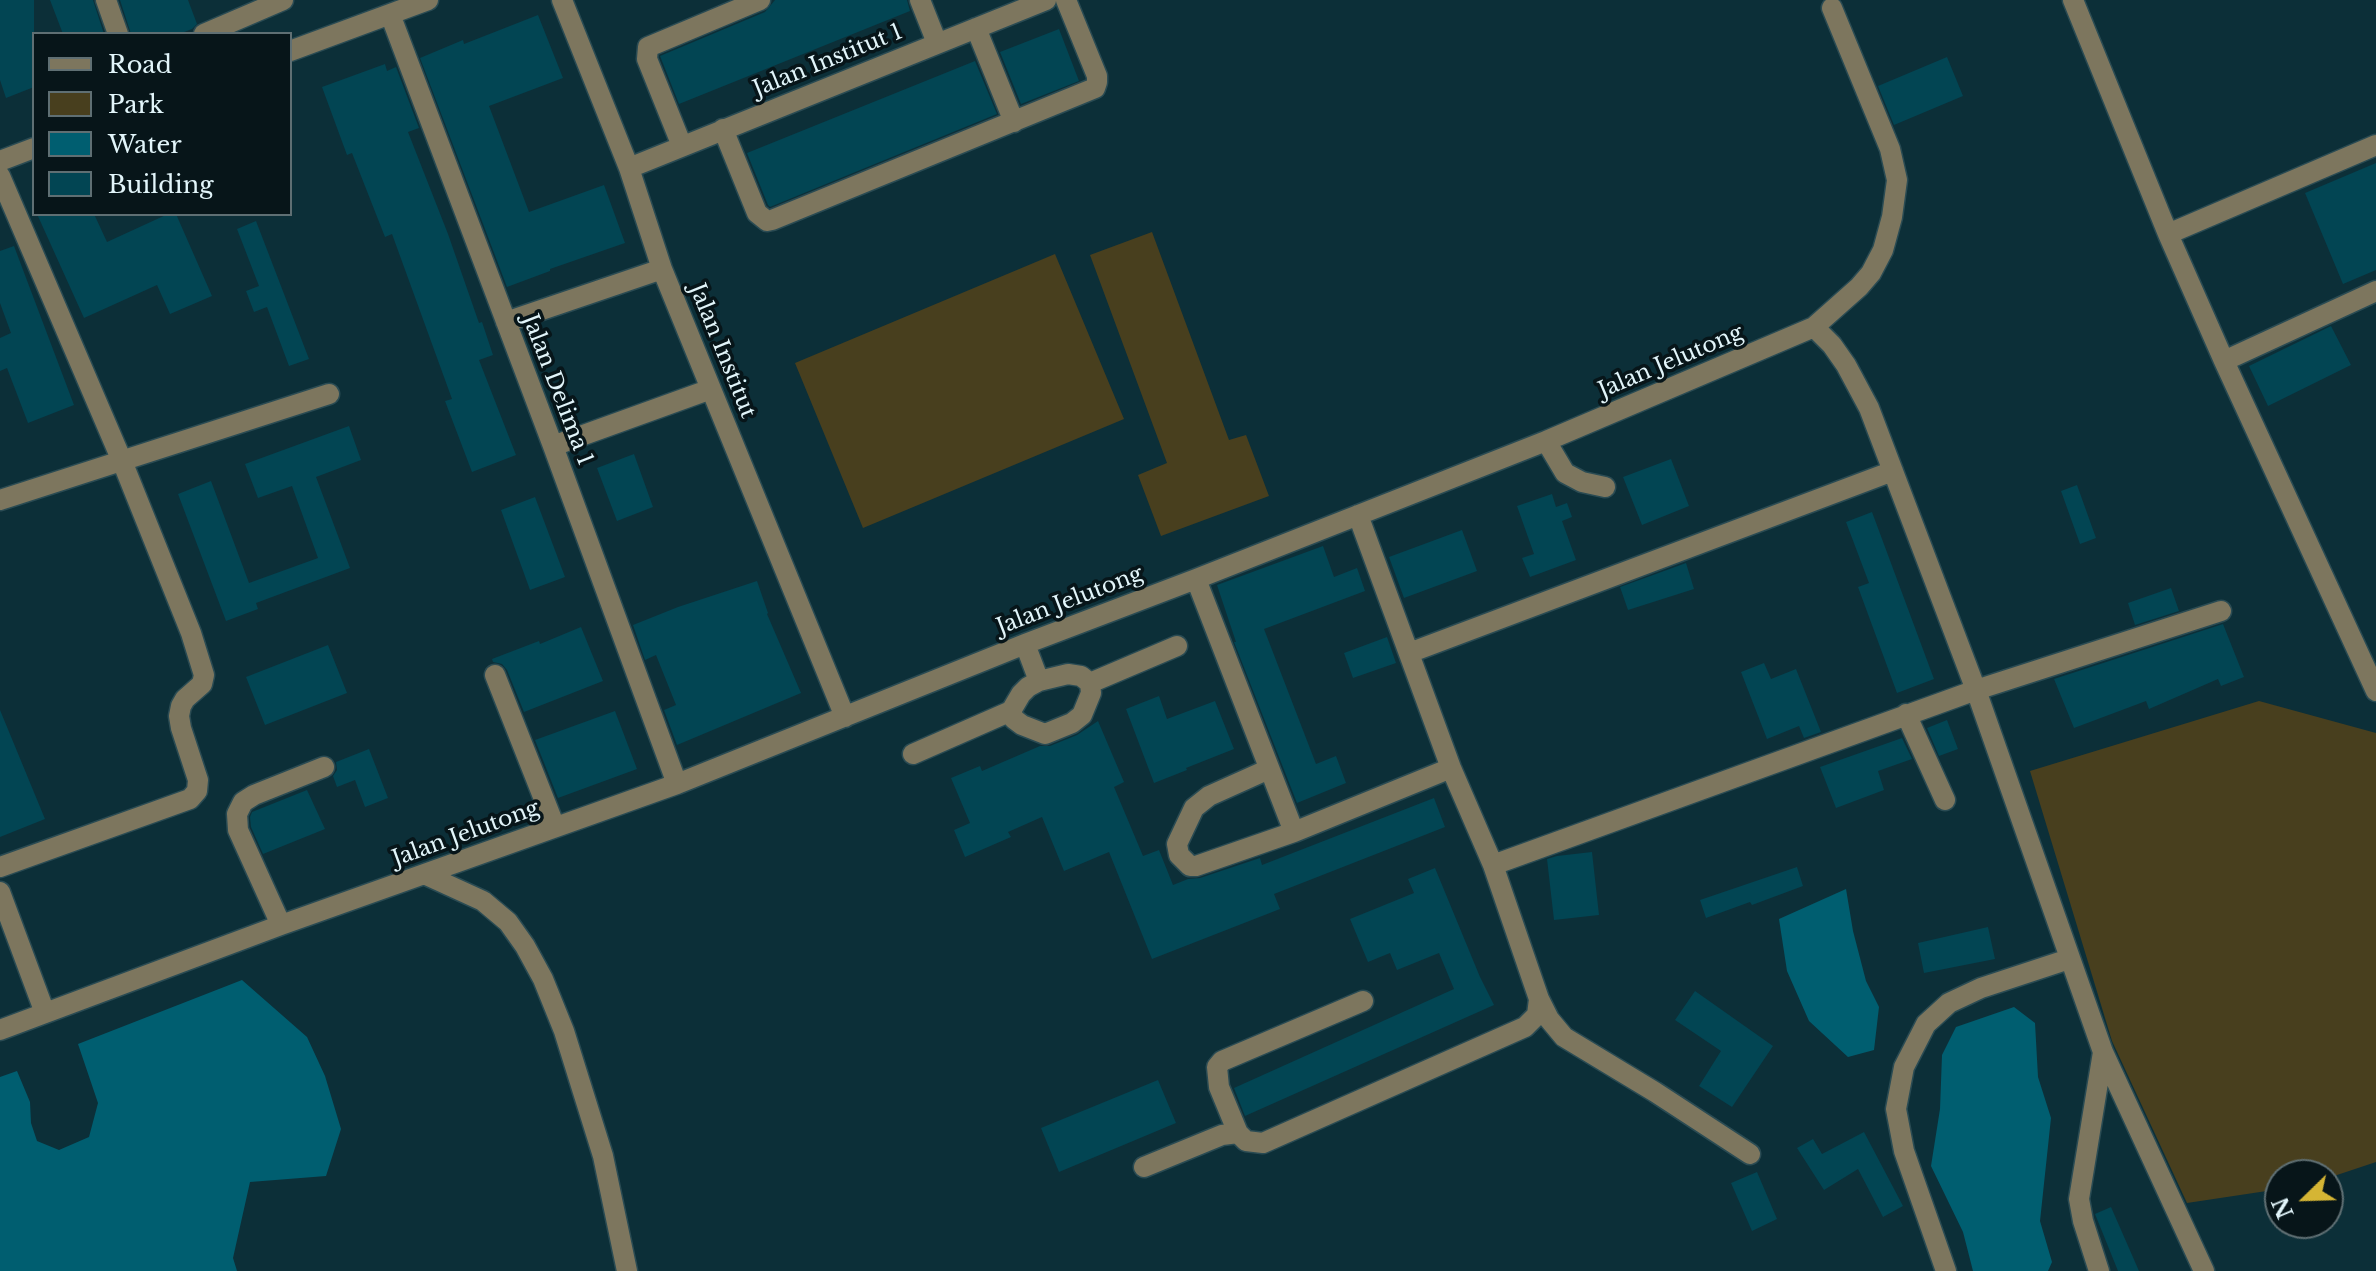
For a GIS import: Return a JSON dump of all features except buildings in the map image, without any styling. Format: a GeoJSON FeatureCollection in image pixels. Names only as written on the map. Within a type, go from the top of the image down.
{"type":"FeatureCollection","features":[{"type":"Feature","properties":{"kind":"street"},"geometry":{"type":"LineString","coordinates":[[106,0],[117,32]]}},
{"type":"Feature","properties":{"kind":"street"},"geometry":{"type":"LineString","coordinates":[[214,32],[240,27],[283,0]]}},
{"type":"Feature","properties":{"kind":"street"},"geometry":{"type":"LineString","coordinates":[[292,50],[428,0]]}},
{"type":"Feature","properties":{"kind":"street","name":"Jalan Institut"},"geometry":{"type":"LineString","coordinates":[[562,0],[629,168],[662,269],[845,717]]}},
{"type":"Feature","properties":{"kind":"street"},"geometry":{"type":"LineString","coordinates":[[682,146],[647,59],[648,47],[760,0]]}},
{"type":"Feature","properties":{"kind":"street"},"geometry":{"type":"LineString","coordinates":[[920,0],[937,43]]}},
{"type":"Feature","properties":{"kind":"street","name":"Jalan Institut 1"},"geometry":{"type":"LineString","coordinates":[[629,168],[1046,0]]}},
{"type":"Feature","properties":{"kind":"street"},"geometry":{"type":"LineString","coordinates":[[723,129],[757,213],[767,221],[1090,91],[1097,82],[1066,0]]}},
{"type":"Feature","properties":{"kind":"street"},"geometry":{"type":"LineString","coordinates":[[2073,0],[2168,234],[2376,691]]}},
{"type":"Feature","properties":{"kind":"street","name":"Jalan Jelutong"},"geometry":{"type":"LineString","coordinates":[[0,1030],[281,925],[677,784],[1025,644],[1546,441],[1814,327],[1871,273],[1883,250],[1897,180],[1890,149],[1832,8]]}},
{"type":"Feature","properties":{"kind":"street","name":"Jalan Delima 1"},"geometry":{"type":"LineString","coordinates":[[390,14],[677,784]]}},
{"type":"Feature","properties":{"kind":"street"},"geometry":{"type":"LineString","coordinates":[[976,28],[1014,122]]}},
{"type":"Feature","properties":{"kind":"street"},"geometry":{"type":"LineString","coordinates":[[2168,234],[2376,145]]}},
{"type":"Feature","properties":{"kind":"street"},"geometry":{"type":"LineString","coordinates":[[0,161],[32,149]]}},
{"type":"Feature","properties":{"kind":"street"},"geometry":{"type":"LineString","coordinates":[[0,176],[122,461],[191,633],[204,675],[202,684],[185,699],[179,716],[198,780],[197,791],[190,799],[0,867]]}},
{"type":"Feature","properties":{"kind":"street"},"geometry":{"type":"LineString","coordinates":[[506,322],[662,269]]}},
{"type":"Feature","properties":{"kind":"street"},"geometry":{"type":"LineString","coordinates":[[2224,361],[2376,291]]}},
{"type":"Feature","properties":{"kind":"street"},"geometry":{"type":"LineString","coordinates":[[1814,327],[1846,365],[1869,408],[1976,690],[2103,1052],[2204,1271]]}},
{"type":"Feature","properties":{"kind":"street"},"geometry":{"type":"LineString","coordinates":[[553,446],[658,417],[711,389]]}},
{"type":"Feature","properties":{"kind":"street"},"geometry":{"type":"LineString","coordinates":[[0,500],[329,394]]}},
{"type":"Feature","properties":{"kind":"street"},"geometry":{"type":"LineString","coordinates":[[1546,441],[1565,473],[1582,482],[1605,487]]}},
{"type":"Feature","properties":{"kind":"street"},"geometry":{"type":"LineString","coordinates":[[1409,653],[1893,471]]}},
{"type":"Feature","properties":{"kind":"street"},"geometry":{"type":"LineString","coordinates":[[1358,515],[1451,768],[1493,865],[1539,999],[1549,1019],[1564,1037],[1750,1154]]}},
{"type":"Feature","properties":{"kind":"street"},"geometry":{"type":"LineString","coordinates":[[1196,579],[1294,832]]}},
{"type":"Feature","properties":{"kind":"street"},"geometry":{"type":"LineString","coordinates":[[1493,865],[1906,714],[2221,611]]}},
{"type":"Feature","properties":{"kind":"street"},"geometry":{"type":"LineString","coordinates":[[1025,644],[1039,681]]}},
{"type":"Feature","properties":{"kind":"street"},"geometry":{"type":"LineString","coordinates":[[1090,683],[1177,646]]}},
{"type":"Feature","properties":{"kind":"street"},"geometry":{"type":"LineString","coordinates":[[913,754],[1011,711],[1028,687],[1039,681],[1068,674],[1081,676],[1090,683],[1091,693],[1082,715],[1072,723],[1045,734],[1022,725],[1014,719],[1011,711]]}},
{"type":"Feature","properties":{"kind":"street"},"geometry":{"type":"LineString","coordinates":[[495,675],[555,827]]}},
{"type":"Feature","properties":{"kind":"street"},"geometry":{"type":"LineString","coordinates":[[1906,714],[1945,800]]}},
{"type":"Feature","properties":{"kind":"street"},"geometry":{"type":"LineString","coordinates":[[281,925],[238,830],[237,814],[243,802],[254,795],[324,767]]}},
{"type":"Feature","properties":{"kind":"street"},"geometry":{"type":"LineString","coordinates":[[1269,769],[1202,800],[1194,808],[1177,844],[1177,850],[1190,866],[1294,832],[1451,768]]}},
{"type":"Feature","properties":{"kind":"street"},"geometry":{"type":"LineString","coordinates":[[424,874],[483,901],[508,922],[543,979],[564,1031],[603,1156],[627,1271]]}},
{"type":"Feature","properties":{"kind":"street"},"geometry":{"type":"LineString","coordinates":[[0,892],[45,1013]]}},
{"type":"Feature","properties":{"kind":"street"},"geometry":{"type":"LineString","coordinates":[[1946,1271],[1904,1151],[1896,1109],[1904,1067],[1926,1024],[1949,1003],[1981,988],[2069,959]]}},
{"type":"Feature","properties":{"kind":"street"},"geometry":{"type":"LineString","coordinates":[[1363,1001],[1222,1061],[1217,1067],[1219,1087],[1238,1133],[1246,1141],[1263,1143],[1525,1027],[1537,1015],[1539,999]]}},
{"type":"Feature","properties":{"kind":"street"},"geometry":{"type":"LineString","coordinates":[[2099,1271],[2079,1199],[2103,1052]]}},
{"type":"Feature","properties":{"kind":"street"},"geometry":{"type":"LineString","coordinates":[[1144,1167],[1222,1135],[1238,1133]]}},
{"type":"Feature","properties":{"kind":"green space"},"geometry":{"type":"Polygon","coordinates":[[[1152,232],[1229,440],[1246,435],[1269,496],[1161,536],[1138,475],[1167,463],[1090,255],[1152,232]]]}},
{"type":"Feature","properties":{"kind":"green space"},"geometry":{"type":"Polygon","coordinates":[[[1055,254],[1124,419],[863,528],[795,363],[1055,254]]]}},
{"type":"Feature","properties":{"kind":"green space"},"geometry":{"type":"Polygon","coordinates":[[[2259,701],[2376,733],[2376,1162],[2344,1173],[2344,1159],[2264,1159],[2264,1191],[2187,1203],[2112,1041],[2030,771],[2259,701]]]}},
{"type":"Feature","properties":{"kind":"water"},"geometry":{"type":"Polygon","coordinates":[[[1846,889],[1866,981],[1879,1007],[1874,1050],[1848,1057],[1809,1021],[1787,971],[1779,919],[1846,889]]]}},
{"type":"Feature","properties":{"kind":"water"},"geometry":{"type":"Polygon","coordinates":[[[242,980],[307,1037],[325,1076],[341,1129],[326,1176],[250,1182],[233,1258],[237,1271],[0,1271],[0,1077],[17,1071],[30,1102],[31,1123],[37,1141],[59,1150],[89,1137],[98,1103],[78,1044],[242,980]]]}},
{"type":"Feature","properties":{"kind":"water"},"geometry":{"type":"Polygon","coordinates":[[[2014,1007],[2035,1023],[2038,1077],[2051,1118],[2040,1221],[2052,1262],[2048,1271],[1973,1271],[1963,1232],[1931,1166],[1940,1109],[1942,1055],[1956,1027],[2014,1007]]]}}]}
